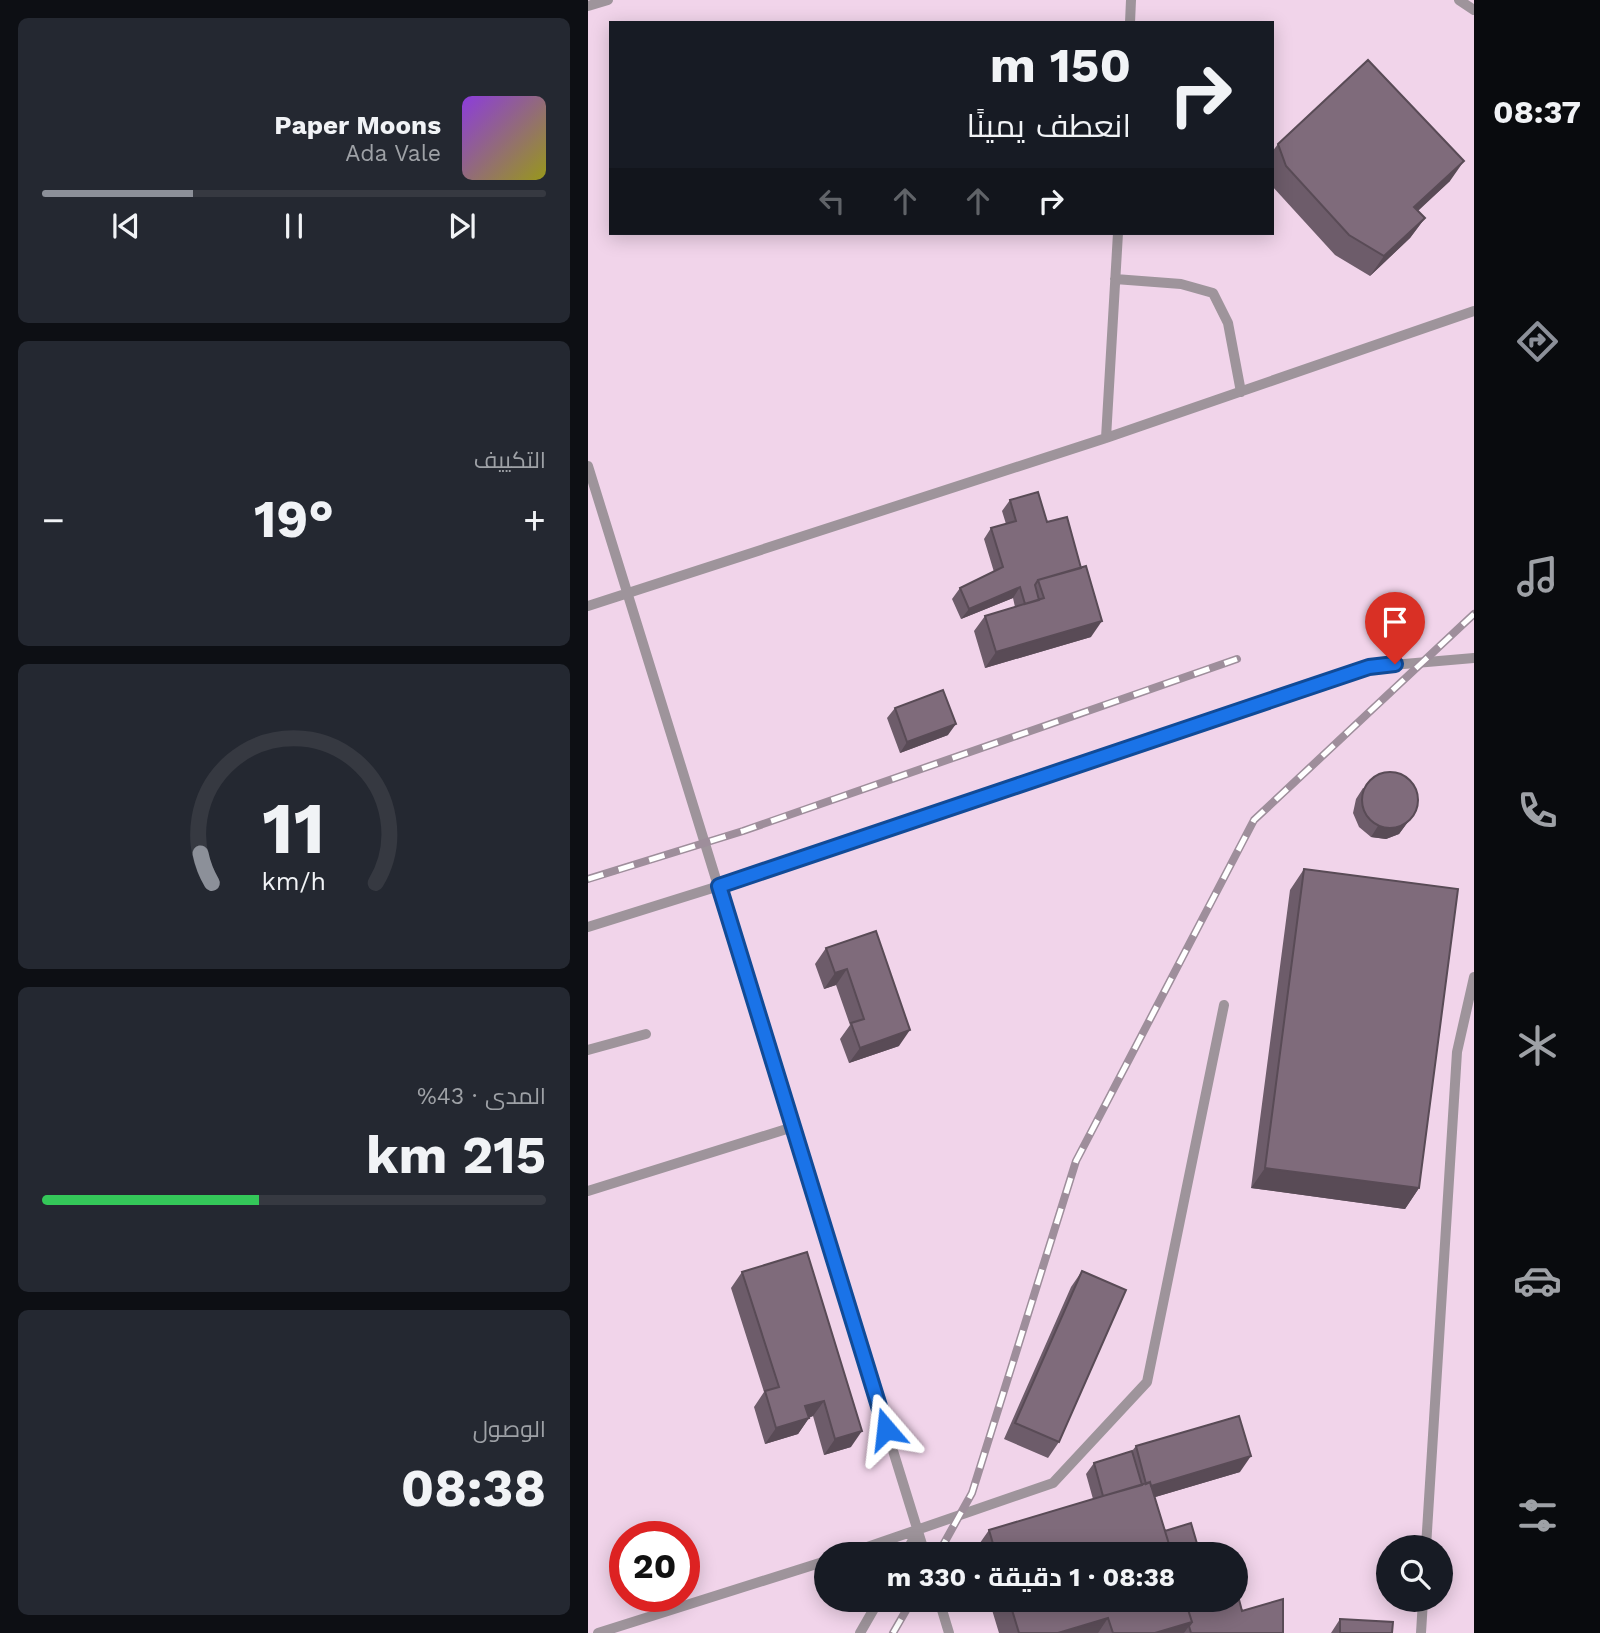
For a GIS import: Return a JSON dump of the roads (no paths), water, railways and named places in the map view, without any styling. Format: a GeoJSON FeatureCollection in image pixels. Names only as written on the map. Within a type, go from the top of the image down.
{"type":"FeatureCollection","features":[{"type":"Feature","properties":{"kind":"lane"},"geometry":{"type":"LineString","coordinates":[[588,6],[608,0]]}},
{"type":"Feature","properties":{"kind":"lane"},"geometry":{"type":"LineString","coordinates":[[1130,21],[1131,0]]}},
{"type":"Feature","properties":{"kind":"lane"},"geometry":{"type":"LineString","coordinates":[[1459,0],[1474,10]]}},
{"type":"Feature","properties":{"kind":"lane"},"geometry":{"type":"LineString","coordinates":[[1106,438],[1118,235]]}},
{"type":"Feature","properties":{"kind":"lane"},"geometry":{"type":"LineString","coordinates":[[1115,279],[1181,284],[1213,293],[1228,323],[1241,391]]}},
{"type":"Feature","properties":{"kind":"lane"},"geometry":{"type":"LineString","coordinates":[[588,606],[1106,438],[1474,311]]}},
{"type":"Feature","properties":{"kind":"lane"},"geometry":{"type":"LineString","coordinates":[[588,466],[921,1542]]}},
{"type":"Feature","properties":{"kind":"lane"},"geometry":{"type":"LineString","coordinates":[[588,927],[719,886],[1369,667],[1474,658]]}},
{"type":"Feature","properties":{"kind":"lane"},"geometry":{"type":"LineString","coordinates":[[1427,1535],[1457,1052],[1474,978]]}},
{"type":"Feature","properties":{"kind":"lane"},"geometry":{"type":"LineString","coordinates":[[884,1542],[1053,1483],[1147,1382],[1224,1005]]}},
{"type":"Feature","properties":{"kind":"lane"},"geometry":{"type":"LineString","coordinates":[[588,1050],[646,1034]]}},
{"type":"Feature","properties":{"kind":"lane"},"geometry":{"type":"LineString","coordinates":[[588,1191],[793,1127]]}},
{"type":"Feature","properties":{"kind":"lane"},"geometry":{"type":"LineString","coordinates":[[912,1542],[918,1531]]}},
{"type":"Feature","properties":{"kind":"lane"},"geometry":{"type":"LineString","coordinates":[[598,1633],[814,1565]]}},
{"type":"Feature","properties":{"kind":"lane"},"geometry":{"type":"LineString","coordinates":[[860,1633],[872,1612]]}},
{"type":"Feature","properties":{"kind":"lane"},"geometry":{"type":"LineString","coordinates":[[943,1612],[949,1633]]}},
{"type":"Feature","properties":{"kind":"lane"},"geometry":{"type":"LineString","coordinates":[[1421,1633],[1422,1612]]}},
{"type":"Feature","properties":{"kind":"railway"},"geometry":{"type":"LineString","coordinates":[[945,1542],[972,1493],[1076,1161],[1254,820],[1474,614]]}},
{"type":"Feature","properties":{"kind":"railway"},"geometry":{"type":"LineString","coordinates":[[588,879],[743,831],[1237,659]]}},
{"type":"Feature","properties":{"kind":"railway"},"geometry":{"type":"LineString","coordinates":[[893,1633],[905,1612]]}}]}
